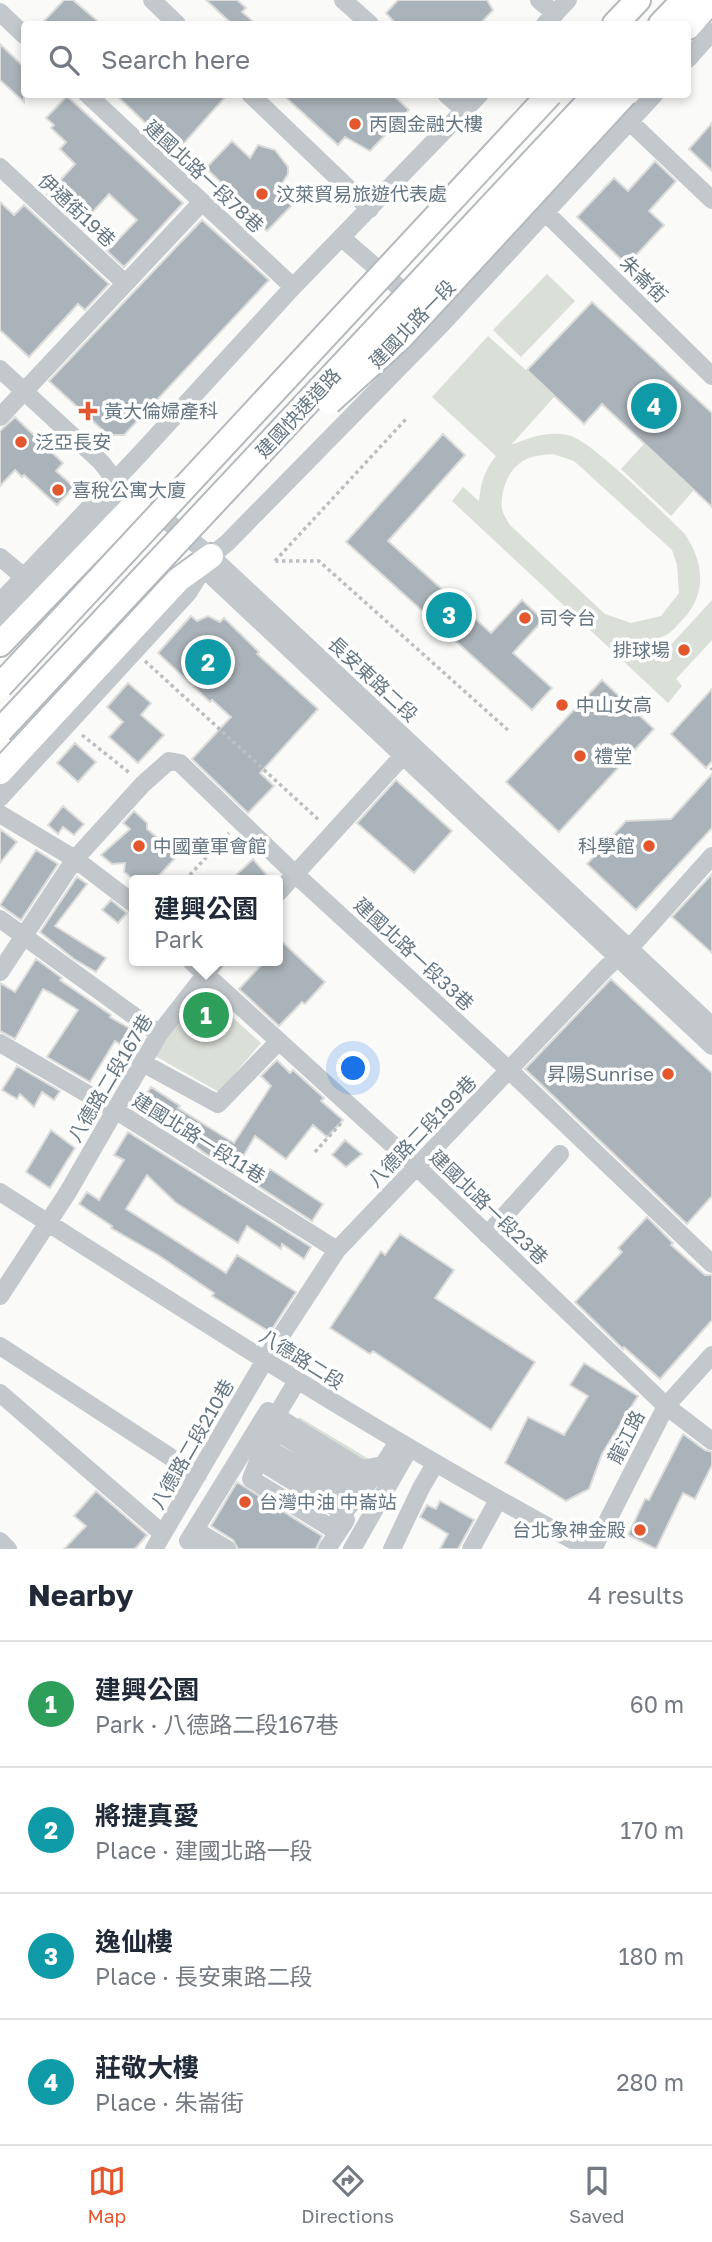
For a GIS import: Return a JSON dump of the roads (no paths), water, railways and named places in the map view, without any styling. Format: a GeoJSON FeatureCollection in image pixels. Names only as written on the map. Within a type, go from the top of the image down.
{"type":"FeatureCollection","features":[{"type":"Feature","properties":{"kind":"highway"},"geometry":{"type":"LineString","coordinates":[[618,21],[638,0]]}},
{"type":"Feature","properties":{"kind":"highway"},"geometry":{"type":"LineString","coordinates":[[664,21],[684,0]]}},
{"type":"Feature","properties":{"kind":"highway"},"geometry":{"type":"LineString","coordinates":[[706,32],[712,0]]}},
{"type":"Feature","properties":{"kind":"highway","name":"建國快速道路"},"geometry":{"type":"LineString","coordinates":[[0,686],[546,98]]}},
{"type":"Feature","properties":{"kind":"highway","name":"建國快速道路"},"geometry":{"type":"LineString","coordinates":[[0,731],[592,98]]}},
{"type":"Feature","properties":{"kind":"highway"},"geometry":{"type":"LineString","coordinates":[[216,502],[401,337],[621,98]]}},
{"type":"Feature","properties":{"kind":"highway"},"geometry":{"type":"LineString","coordinates":[[1,636],[127,490]]}},
{"type":"Feature","properties":{"kind":"highway"},"geometry":{"type":"LineString","coordinates":[[0,772],[178,580],[204,564]]}},
{"type":"Feature","properties":{"kind":"street"},"geometry":{"type":"LineString","coordinates":[[152,0],[174,21]]}},
{"type":"Feature","properties":{"kind":"street"},"geometry":{"type":"LineString","coordinates":[[343,0],[367,21]]}},
{"type":"Feature","properties":{"kind":"street"},"geometry":{"type":"LineString","coordinates":[[540,0],[550,19],[568,0]]}},
{"type":"Feature","properties":{"kind":"street"},"geometry":{"type":"LineString","coordinates":[[0,12],[21,32]]}},
{"type":"Feature","properties":{"kind":"street"},"geometry":{"type":"LineString","coordinates":[[691,54],[706,32]]}},
{"type":"Feature","properties":{"kind":"street","name":"建國北路一段78巷"},"geometry":{"type":"LineString","coordinates":[[91,98],[293,287]]}},
{"type":"Feature","properties":{"kind":"street"},"geometry":{"type":"LineString","coordinates":[[254,98],[370,209]]}},
{"type":"Feature","properties":{"kind":"street"},"geometry":{"type":"LineString","coordinates":[[450,98],[465,111]]}},
{"type":"Feature","properties":{"kind":"street"},"geometry":{"type":"LineString","coordinates":[[0,602],[24,577],[127,490],[293,287],[476,98]]}},
{"type":"Feature","properties":{"kind":"street","name":"建國北路一段"},"geometry":{"type":"LineString","coordinates":[[0,798],[188,593],[204,564],[442,324],[650,98]]}},
{"type":"Feature","properties":{"kind":"street"},"geometry":{"type":"LineString","coordinates":[[630,121],[712,200]]}},
{"type":"Feature","properties":{"kind":"street","name":"伊通街19巷"},"geometry":{"type":"LineString","coordinates":[[0,167],[125,283]]}},
{"type":"Feature","properties":{"kind":"street"},"geometry":{"type":"LineString","coordinates":[[0,416],[201,203]]}},
{"type":"Feature","properties":{"kind":"street","name":"朱崙街"},"geometry":{"type":"LineString","coordinates":[[546,213],[712,376]]}},
{"type":"Feature","properties":{"kind":"street"},"geometry":{"type":"LineString","coordinates":[[342,238],[442,324]]}},
{"type":"Feature","properties":{"kind":"street","name":"長安東路二段"},"geometry":{"type":"LineString","coordinates":[[0,369],[101,462],[204,564],[408,750],[623,952],[712,1046]]}},
{"type":"Feature","properties":{"kind":"street"},"geometry":{"type":"LineString","coordinates":[[0,558],[24,577]]}},
{"type":"Feature","properties":{"kind":"street"},"geometry":{"type":"LineString","coordinates":[[0,777],[204,564]]}},
{"type":"Feature","properties":{"kind":"street"},"geometry":{"type":"LineString","coordinates":[[283,887],[408,750]]}},
{"type":"Feature","properties":{"kind":"street","name":"建國北路一段33巷"},"geometry":{"type":"LineString","coordinates":[[75,859],[143,783],[169,761],[180,763],[712,1264]]}},
{"type":"Feature","properties":{"kind":"street"},"geometry":{"type":"LineString","coordinates":[[0,814],[75,859],[129,900]]}},
{"type":"Feature","properties":{"kind":"street","name":"八德路二段199巷"},"geometry":{"type":"LineString","coordinates":[[265,1360],[337,1250],[712,856]]}},
{"type":"Feature","properties":{"kind":"street"},"geometry":{"type":"LineString","coordinates":[[0,972],[75,859]]}},
{"type":"Feature","properties":{"kind":"street"},"geometry":{"type":"LineString","coordinates":[[0,919],[159,1034]]}},
{"type":"Feature","properties":{"kind":"street","name":"長安東路二段"},"geometry":{"type":"LineString","coordinates":[[623,952],[712,1026]]}},
{"type":"Feature","properties":{"kind":"street","name":"八德路二段167巷"},"geometry":{"type":"LineString","coordinates":[[0,1296],[49,1223],[141,1062],[203,966]]}},
{"type":"Feature","properties":{"kind":"street","name":"建國北路一段23巷"},"geometry":{"type":"LineString","coordinates":[[205,966],[279,1041],[417,1167],[666,1406],[712,1441]]}},
{"type":"Feature","properties":{"kind":"street"},"geometry":{"type":"LineString","coordinates":[[141,1062],[218,1104],[279,1041]]}},
{"type":"Feature","properties":{"kind":"street","name":"建國北路一段11巷"},"geometry":{"type":"LineString","coordinates":[[0,1043],[115,1110],[337,1250]]}},
{"type":"Feature","properties":{"kind":"street"},"geometry":{"type":"LineString","coordinates":[[487,1235],[560,1154]]}},
{"type":"Feature","properties":{"kind":"street","name":"八德路二段"},"geometry":{"type":"LineString","coordinates":[[0,1192],[404,1446],[587,1548]]}},
{"type":"Feature","properties":{"kind":"street"},"geometry":{"type":"LineString","coordinates":[[0,1346],[198,1475]]}},
{"type":"Feature","properties":{"kind":"street","name":"龍江路"},"geometry":{"type":"LineString","coordinates":[[587,1548],[666,1406],[712,1355]]}},
{"type":"Feature","properties":{"kind":"street","name":"八德路二段210巷"},"geometry":{"type":"LineString","coordinates":[[159,1541],[265,1360]]}},
{"type":"Feature","properties":{"kind":"street"},"geometry":{"type":"LineString","coordinates":[[297,1381],[276,1416],[251,1479],[331,1528],[383,1465]]}},
{"type":"Feature","properties":{"kind":"street"},"geometry":{"type":"LineString","coordinates":[[0,1393],[159,1541]]}},
{"type":"Feature","properties":{"kind":"street"},"geometry":{"type":"LineString","coordinates":[[201,1549],[188,1541],[268,1411],[362,1469],[383,1465]]}},
{"type":"Feature","properties":{"kind":"street"},"geometry":{"type":"LineString","coordinates":[[276,1416],[271,1450],[348,1495],[404,1446]]}},
{"type":"Feature","properties":{"kind":"street"},"geometry":{"type":"LineString","coordinates":[[352,1549],[404,1446]]}},
{"type":"Feature","properties":{"kind":"street"},"geometry":{"type":"LineString","coordinates":[[393,1549],[435,1464]]}},
{"type":"Feature","properties":{"kind":"street"},"geometry":{"type":"LineString","coordinates":[[327,1549],[383,1465]]}},
{"type":"Feature","properties":{"kind":"street"},"geometry":{"type":"LineString","coordinates":[[471,1549],[498,1500]]}},
{"type":"Feature","properties":{"kind":"street"},"geometry":{"type":"LineString","coordinates":[[195,1530],[227,1549]]}},
{"type":"Feature","properties":{"kind":"street"},"geometry":{"type":"LineString","coordinates":[[0,1541],[8,1549]]}},
{"type":"Feature","properties":{"kind":"place","name":"丙園金融大樓"},"geometry":{"type":"Point","coordinates":[355,124]}},
{"type":"Feature","properties":{"kind":"place","name":"汶萊貿易旅遊代表處"},"geometry":{"type":"Point","coordinates":[262,194]}},
{"type":"Feature","properties":{"kind":"place","name":"莊敬大樓"},"geometry":{"type":"Point","coordinates":[654,406]}},
{"type":"Feature","properties":{"kind":"place","name":"黃大倫婦產科"},"geometry":{"type":"Point","coordinates":[88,411]}},
{"type":"Feature","properties":{"kind":"place","name":"泛亞長安"},"geometry":{"type":"Point","coordinates":[21,442]}},
{"type":"Feature","properties":{"kind":"place","name":"喜稅公寓大廈"},"geometry":{"type":"Point","coordinates":[58,490]}},
{"type":"Feature","properties":{"kind":"place","name":"逸仙樓"},"geometry":{"type":"Point","coordinates":[449,615]}},
{"type":"Feature","properties":{"kind":"place","name":"司令台"},"geometry":{"type":"Point","coordinates":[525,618]}},
{"type":"Feature","properties":{"kind":"place","name":"排球場"},"geometry":{"type":"Point","coordinates":[684,650]}},
{"type":"Feature","properties":{"kind":"place","name":"將捷真愛"},"geometry":{"type":"Point","coordinates":[208,662]}},
{"type":"Feature","properties":{"kind":"place","name":"中山女高"},"geometry":{"type":"Point","coordinates":[562,705]}},
{"type":"Feature","properties":{"kind":"place","name":"禮堂"},"geometry":{"type":"Point","coordinates":[580,756]}},
{"type":"Feature","properties":{"kind":"place","name":"中國童軍會館"},"geometry":{"type":"Point","coordinates":[139,846]}},
{"type":"Feature","properties":{"kind":"place","name":"科學館"},"geometry":{"type":"Point","coordinates":[649,846]}},
{"type":"Feature","properties":{"kind":"place","name":"建興公園"},"geometry":{"type":"Point","coordinates":[206,1015]}},
{"type":"Feature","properties":{"kind":"place","name":"昇陽Sunrise"},"geometry":{"type":"Point","coordinates":[668,1074]}},
{"type":"Feature","properties":{"kind":"place","name":"台灣中油 中崙站"},"geometry":{"type":"Point","coordinates":[245,1502]}},
{"type":"Feature","properties":{"kind":"place","name":"台北象神金殿"},"geometry":{"type":"Point","coordinates":[640,1530]}}]}
